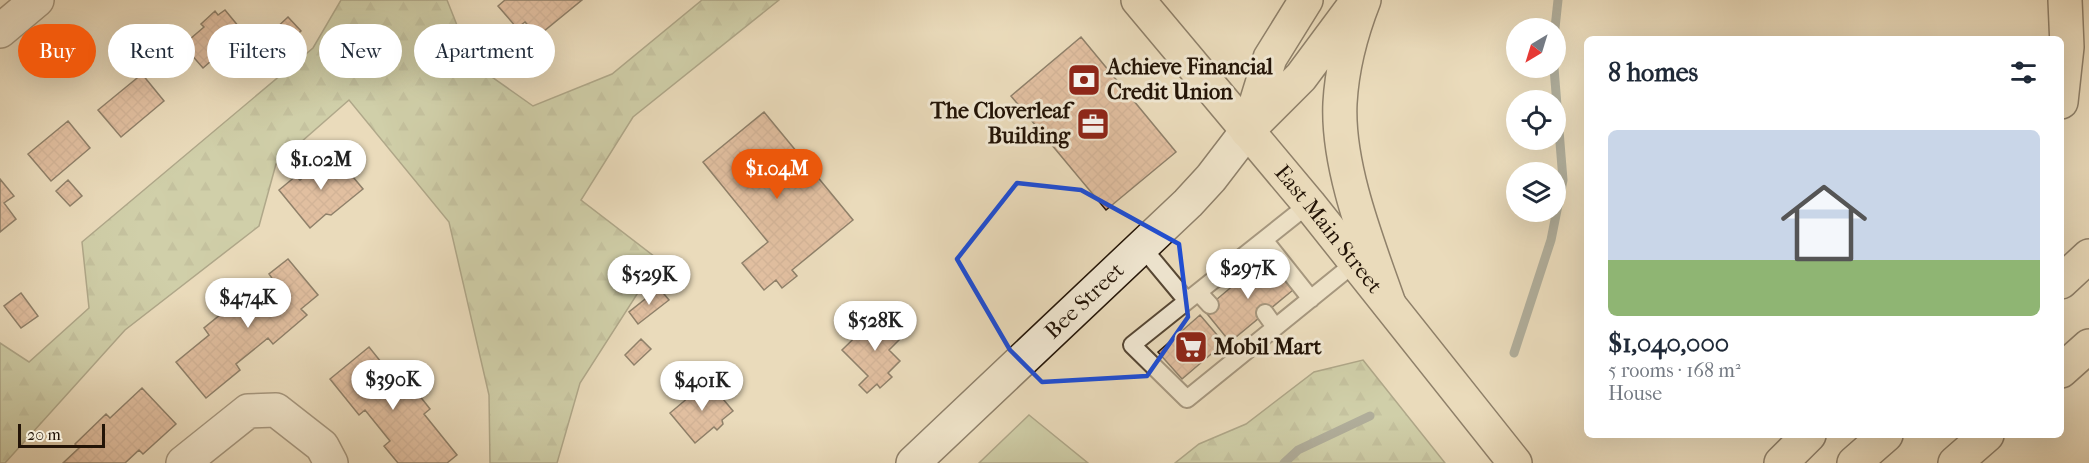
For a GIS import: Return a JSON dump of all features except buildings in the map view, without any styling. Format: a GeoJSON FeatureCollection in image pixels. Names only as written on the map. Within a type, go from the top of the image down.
{"type":"FeatureCollection","features":[{"type":"Feature","properties":{"kind":"main road","name":"East Main Street"},"geometry":{"type":"LineString","coordinates":[[1138,0],[1309,204],[1515,463]]}},
{"type":"Feature","properties":{"kind":"main road"},"geometry":{"type":"LineString","coordinates":[[1247,131],[1270,58],[1306,0]]}},
{"type":"Feature","properties":{"kind":"main road"},"geometry":{"type":"LineString","coordinates":[[1247,131],[1301,77],[1358,0]]}},
{"type":"Feature","properties":{"kind":"main road"},"geometry":{"type":"LineString","coordinates":[[1364,0],[1347,55],[1341,90],[1340,119],[1353,192],[1389,304]]}},
{"type":"Feature","properties":{"kind":"main road"},"geometry":{"type":"LineString","coordinates":[[2064,74],[2067,47],[2066,0]]}},
{"type":"Feature","properties":{"kind":"main road"},"geometry":{"type":"LineString","coordinates":[[2064,279],[2089,256]]}},
{"type":"Feature","properties":{"kind":"main road"},"geometry":{"type":"LineString","coordinates":[[2064,368],[2089,346]]}},
{"type":"Feature","properties":{"kind":"main road"},"geometry":{"type":"LineString","coordinates":[[1781,463],[1806,438]]}},
{"type":"Feature","properties":{"kind":"main road"},"geometry":{"type":"LineString","coordinates":[[1854,463],[1883,438]]}},
{"type":"Feature","properties":{"kind":"main road"},"geometry":{"type":"LineString","coordinates":[[1955,463],[1984,438]]}},
{"type":"Feature","properties":{"kind":"street"},"geometry":{"type":"LineString","coordinates":[[0,31],[38,0]]}},
{"type":"Feature","properties":{"kind":"street","name":"Bee Street"},"geometry":{"type":"LineString","coordinates":[[913,463],[1142,247],[1211,178],[1247,131]]}},
{"type":"Feature","properties":{"kind":"street"},"geometry":{"type":"LineString","coordinates":[[183,463],[248,411],[276,410],[322,446],[331,463]]}},
{"type":"Feature","properties":{"kind":"lane"},"geometry":{"type":"LineString","coordinates":[[1309,204],[1265,241],[1234,274],[1132,345],[1187,399],[1356,262]]}},
{"type":"Feature","properties":{"kind":"lane"},"geometry":{"type":"LineString","coordinates":[[1265,241],[1311,299]]}},
{"type":"Feature","properties":{"kind":"lane"},"geometry":{"type":"LineString","coordinates":[[1142,247],[1199,300]]}},
{"type":"Feature","properties":{"kind":"lane"},"geometry":{"type":"LineString","coordinates":[[1264,313],[1275,327]]}},
{"type":"Feature","properties":{"kind":"lane"},"geometry":{"type":"LineString","coordinates":[[1236,338],[1247,351]]}},
{"type":"Feature","properties":{"kind":"highlighted area"},"geometry":{"type":"Polygon","coordinates":[[[1017,183],[1081,190],[1179,244],[1188,317],[1147,376],[1042,382],[1010,350],[957,259],[1017,183]]]}},
{"type":"Feature","properties":{"kind":"green space"},"geometry":{"type":"Polygon","coordinates":[[[341,0],[447,0],[457,24],[414,24],[414,78],[493,78],[533,106],[612,74],[702,0],[779,0],[633,117],[581,200],[659,260],[580,383],[557,463],[490,463],[489,395],[449,222],[349,100],[276,164],[259,226],[125,330],[5,463],[0,463],[0,343],[29,362],[89,308],[82,242],[277,78],[307,78],[307,53],[319,38],[319,78],[402,78],[402,24],[327,24],[341,0]]]}},
{"type":"Feature","properties":{"kind":"green space"},"geometry":{"type":"Polygon","coordinates":[[[1363,360],[1445,463],[1175,463],[1199,444],[1246,424],[1314,372],[1363,360]]]}},
{"type":"Feature","properties":{"kind":"green space"},"geometry":{"type":"Polygon","coordinates":[[[1029,415],[1088,463],[979,463],[1029,415]]]}},
{"type":"Feature","properties":{"kind":"waterway"},"geometry":{"type":"LineString","coordinates":[[1556,18],[1558,0]]}},
{"type":"Feature","properties":{"kind":"waterway"},"geometry":{"type":"LineString","coordinates":[[1514,353],[1551,240],[1563,180],[1555,78]]}},
{"type":"Feature","properties":{"kind":"waterway"},"geometry":{"type":"LineString","coordinates":[[1284,463],[1298,450],[1370,416]]}},
{"type":"Feature","properties":{"kind":"place","name":"Achieve Financial Credit Union"},"geometry":{"type":"Point","coordinates":[1084,80]}},
{"type":"Feature","properties":{"kind":"place","name":"The Cloverleaf Building"},"geometry":{"type":"Point","coordinates":[1093,124]}},
{"type":"Feature","properties":{"kind":"place","name":"Mobil Mart"},"geometry":{"type":"Point","coordinates":[1191,347]}}]}
